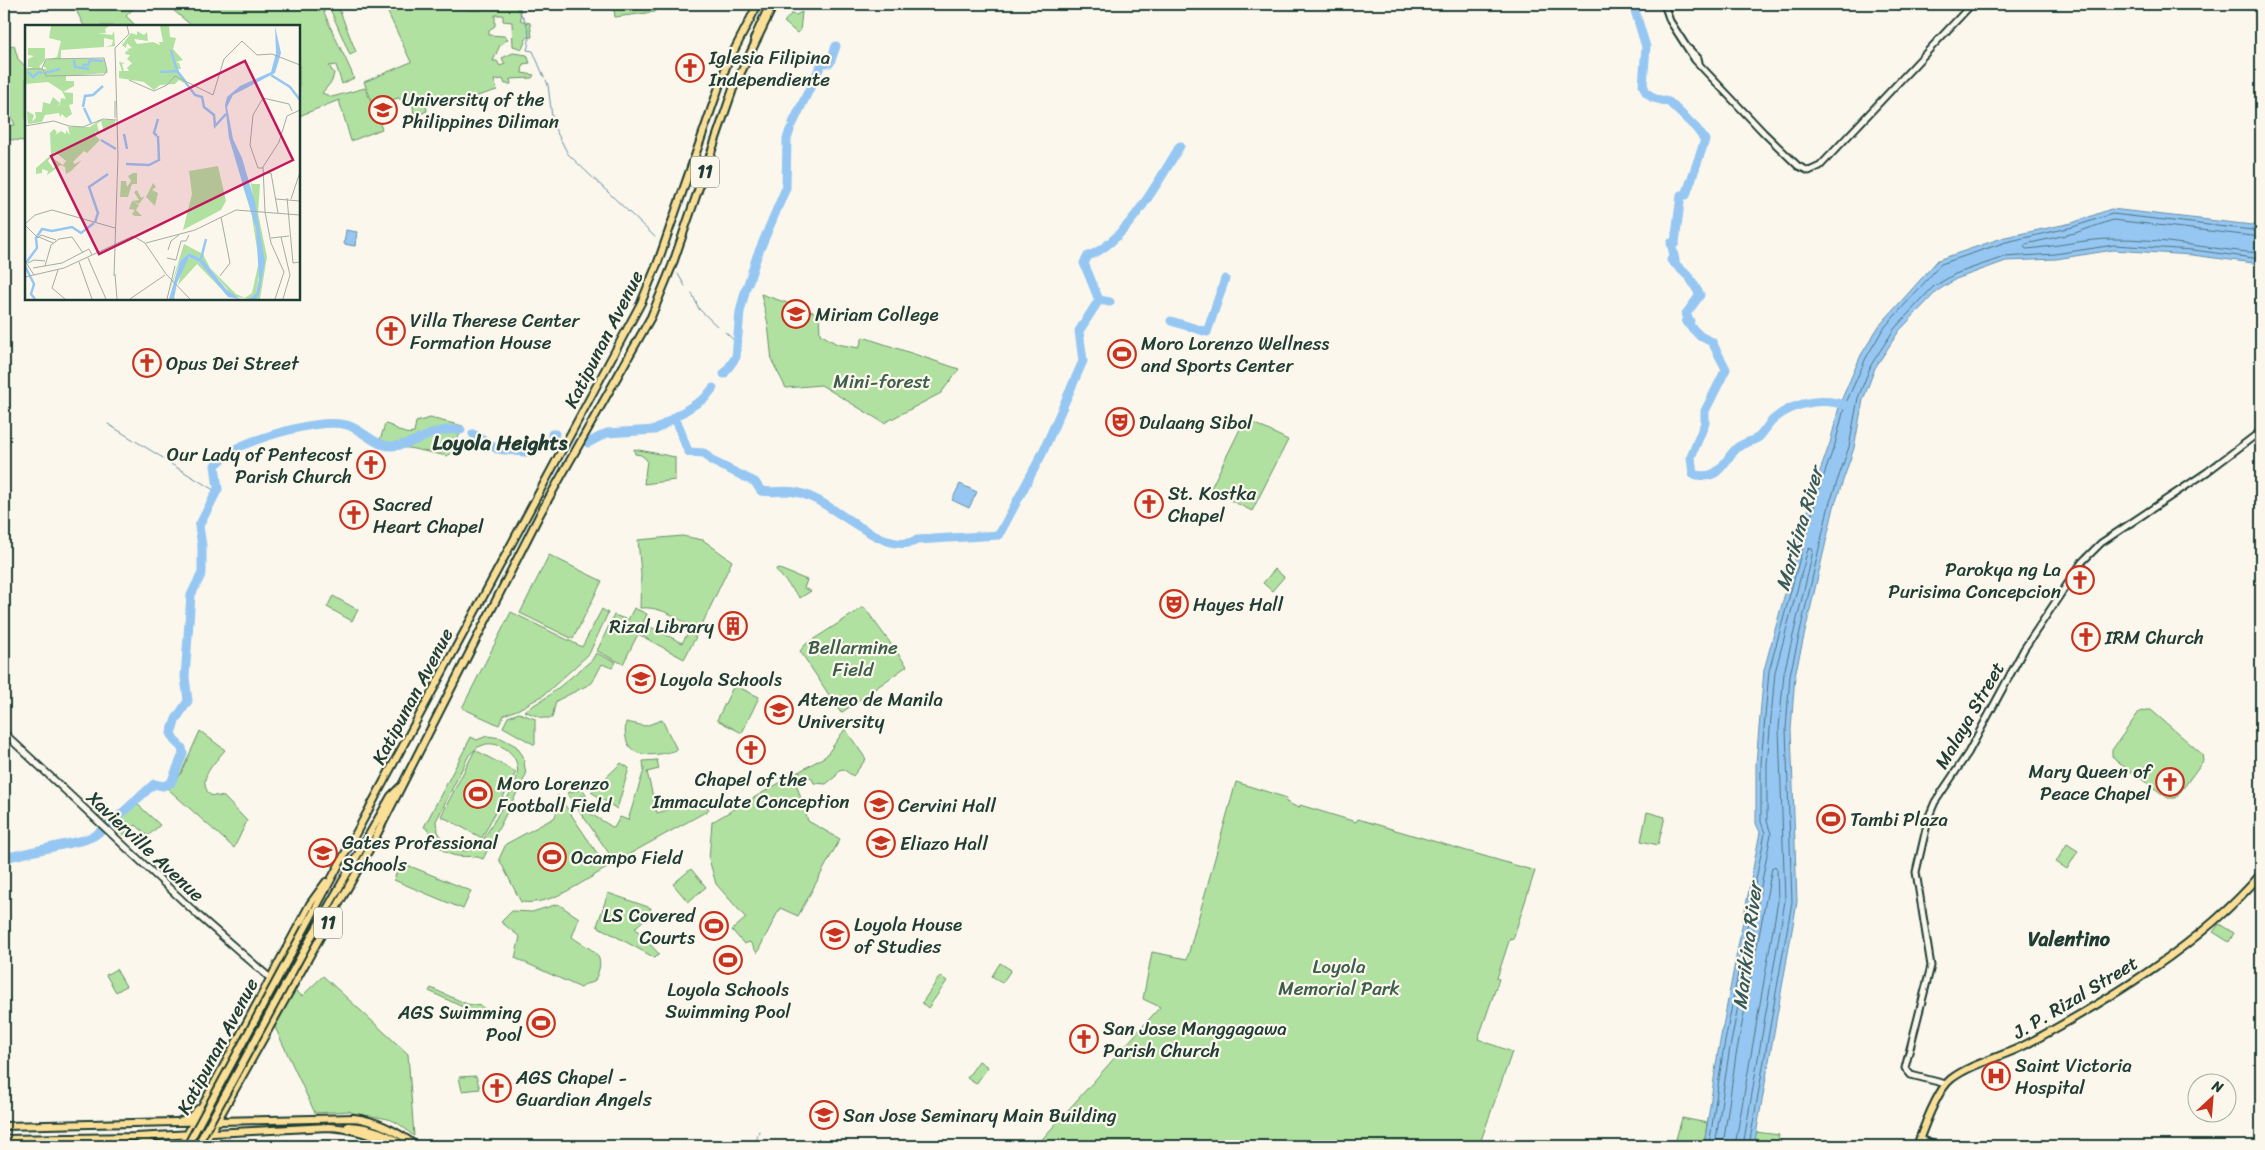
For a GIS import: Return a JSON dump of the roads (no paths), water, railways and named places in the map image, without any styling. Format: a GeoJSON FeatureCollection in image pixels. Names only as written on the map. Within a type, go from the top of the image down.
{"type":"FeatureCollection","features":[{"type":"Feature","properties":{"kind":"main road","name":"Katipunan Avenue"},"geometry":{"type":"LineString","coordinates":[[187,1146],[641,303],[658,262],[727,64],[758,4]]}},
{"type":"Feature","properties":{"kind":"main road"},"geometry":{"type":"LineString","coordinates":[[752,47],[756,29],[770,4]]}},
{"type":"Feature","properties":{"kind":"main road","name":"Katipunan Avenue"},"geometry":{"type":"LineString","coordinates":[[204,1146],[396,799],[400,787],[541,512],[652,317],[676,255],[733,89],[774,4]]}},
{"type":"Feature","properties":{"kind":"main road","name":"Xavierville Avenue"},"geometry":{"type":"LineString","coordinates":[[4,732],[199,916],[270,978]]}},
{"type":"Feature","properties":{"kind":"main road","name":"Katipunan Avenue"},"geometry":{"type":"LineString","coordinates":[[197,1146],[314,932],[391,796],[400,787]]}},
{"type":"Feature","properties":{"kind":"main road","name":"Katipunan Avenue"},"geometry":{"type":"LineString","coordinates":[[181,1146],[232,1047],[310,904],[343,859]]}},
{"type":"Feature","properties":{"kind":"main road","name":"J. P. Rizal Street"},"geometry":{"type":"LineString","coordinates":[[1946,1084],[1959,1074],[2025,1046],[2139,977],[2217,919],[2237,902],[2261,874]]}},
{"type":"Feature","properties":{"kind":"main road"},"geometry":{"type":"LineString","coordinates":[[232,1047],[234,1056],[239,1060],[248,1060],[252,1057]]}},
{"type":"Feature","properties":{"kind":"main road"},"geometry":{"type":"LineString","coordinates":[[220,1070],[240,1080]]}},
{"type":"Feature","properties":{"kind":"main road"},"geometry":{"type":"LineString","coordinates":[[1917,1146],[1946,1084]]}},
{"type":"Feature","properties":{"kind":"main road"},"geometry":{"type":"LineString","coordinates":[[171,1123],[186,1119],[202,1104]]}},
{"type":"Feature","properties":{"kind":"main road"},"geometry":{"type":"LineString","coordinates":[[4,1126],[354,1118],[366,1120],[390,1129],[416,1146]]}},
{"type":"Feature","properties":{"kind":"main road"},"geometry":{"type":"LineString","coordinates":[[342,1128],[380,1138],[394,1146]]}},
{"type":"Feature","properties":{"kind":"main road"},"geometry":{"type":"LineString","coordinates":[[4,1139],[367,1128],[381,1132],[404,1146]]}},
{"type":"Feature","properties":{"kind":"main road"},"geometry":{"type":"LineString","coordinates":[[204,1146],[224,1132]]}},
{"type":"Feature","properties":{"kind":"main road"},"geometry":{"type":"LineString","coordinates":[[135,1136],[157,1146]]}},
{"type":"Feature","properties":{"kind":"street"},"geometry":{"type":"LineString","coordinates":[[1664,4],[1672,26],[1690,53],[1798,166],[1812,171],[1820,166],[1972,4]]}},
{"type":"Feature","properties":{"kind":"street","name":"Malaya Street"},"geometry":{"type":"LineString","coordinates":[[1946,1084],[1911,1075],[1905,1068],[1931,966],[1916,880],[1932,808],[1968,753],[2024,649],[2082,562],[2101,543],[2207,472],[2261,431]]}},
{"type":"Feature","properties":{"kind":"street"},"geometry":{"type":"LineString","coordinates":[[1920,1139],[1937,1146]]}},
{"type":"Feature","properties":{"kind":"water","name":"Marikina River"},"geometry":{"type":"Polygon","coordinates":[[[2111,209],[2261,226],[2261,264],[2192,255],[2113,250],[2056,259],[2006,261],[1956,279],[1937,291],[1899,331],[1875,368],[1863,400],[1854,448],[1834,507],[1795,675],[1791,729],[1797,902],[1754,1146],[1704,1146],[1718,1052],[1760,832],[1756,824],[1756,763],[1764,670],[1813,491],[1830,443],[1840,403],[1861,355],[1879,326],[1938,260],[2005,237],[2072,223],[2111,209]]]}},
{"type":"Feature","properties":{"kind":"water"},"geometry":{"type":"Polygon","coordinates":[[[346,230],[357,232],[355,246],[344,244],[346,230]]]}},
{"type":"Feature","properties":{"kind":"water"},"geometry":{"type":"Polygon","coordinates":[[[960,484],[977,492],[969,508],[952,500],[960,484]]]}},
{"type":"Feature","properties":{"kind":"water","name":"AGS Swimming Pool"},"geometry":{"type":"Polygon","coordinates":[[[540,1012],[552,1019],[543,1034],[531,1028],[540,1012]]]}},
{"type":"Feature","properties":{"kind":"waterway"},"geometry":{"type":"LineString","coordinates":[[514,4],[527,26],[529,37],[527,50],[533,51],[544,77]]}},
{"type":"Feature","properties":{"kind":"waterway"},"geometry":{"type":"LineString","coordinates":[[1633,4],[1646,47],[1643,85],[1646,92],[1653,98],[1669,102],[1696,128],[1705,140],[1686,195],[1681,195],[1675,243],[1671,243],[1675,260],[1671,260],[1690,278],[1700,295],[1686,314],[1690,321],[1686,322],[1700,336],[1712,342],[1726,369],[1705,411],[1705,423],[1691,457],[1693,474],[1702,476],[1715,473],[1738,447],[1759,437],[1774,419],[1791,408],[1810,402],[1831,402],[1850,407]]}},
{"type":"Feature","properties":{"kind":"waterway"},"geometry":{"type":"LineString","coordinates":[[793,123],[822,63],[830,63],[836,46]]}},
{"type":"Feature","properties":{"kind":"waterway"},"geometry":{"type":"LineString","coordinates":[[546,80],[553,125],[568,154],[655,237]]}},
{"type":"Feature","properties":{"kind":"waterway"},"geometry":{"type":"LineString","coordinates":[[748,284],[757,256],[786,188],[787,139],[790,130]]}},
{"type":"Feature","properties":{"kind":"waterway"},"geometry":{"type":"LineString","coordinates":[[1099,300],[1084,263],[1088,256],[1102,249],[1128,224],[1152,192],[1180,146]]}},
{"type":"Feature","properties":{"kind":"waterway"},"geometry":{"type":"LineString","coordinates":[[678,274],[685,286]]}},
{"type":"Feature","properties":{"kind":"waterway"},"geometry":{"type":"LineString","coordinates":[[1171,321],[1207,332],[1225,279]]}},
{"type":"Feature","properties":{"kind":"waterway"},"geometry":{"type":"LineString","coordinates":[[724,374],[736,357],[740,312],[746,288]]}},
{"type":"Feature","properties":{"kind":"waterway"},"geometry":{"type":"LineString","coordinates":[[692,293],[699,309],[717,326]]}},
{"type":"Feature","properties":{"kind":"waterway"},"geometry":{"type":"LineString","coordinates":[[673,418],[678,425],[689,452],[704,453],[712,461],[755,482],[761,491],[791,491],[809,496],[857,525],[889,541],[903,544],[917,540],[999,535],[1042,454],[1083,361],[1079,331],[1099,300],[1110,302]]}},
{"type":"Feature","properties":{"kind":"waterway"},"geometry":{"type":"LineString","coordinates":[[725,332],[737,343]]}},
{"type":"Feature","properties":{"kind":"waterway"},"geometry":{"type":"LineString","coordinates":[[588,443],[607,433],[655,430],[705,398],[713,388]]}},
{"type":"Feature","properties":{"kind":"waterway"},"geometry":{"type":"LineString","coordinates":[[110,824],[154,784],[163,786],[171,783],[183,754],[182,748],[175,741],[171,733],[176,719],[188,701],[185,677],[191,595],[202,573],[202,546],[199,526],[218,489],[215,465],[239,447],[277,433],[322,424],[336,423],[347,425],[374,441],[391,446],[409,443],[433,433],[461,430]]}},
{"type":"Feature","properties":{"kind":"waterway"},"geometry":{"type":"LineString","coordinates":[[108,424],[163,458]]}},
{"type":"Feature","properties":{"kind":"waterway"},"geometry":{"type":"LineString","coordinates":[[473,434],[497,449],[533,453],[540,444],[552,446],[552,434],[555,434]]}},
{"type":"Feature","properties":{"kind":"waterway"},"geometry":{"type":"LineString","coordinates":[[171,464],[217,492]]}},
{"type":"Feature","properties":{"kind":"waterway"},"geometry":{"type":"LineString","coordinates":[[4,858],[84,840],[102,830]]}},
{"type":"Feature","properties":{"kind":"waterway"},"geometry":{"type":"LineString","coordinates":[[755,1146],[759,1131]]}},
{"type":"Feature","properties":{"kind":"place","name":"Iglesia Filipina Independiente"},"geometry":{"type":"Point","coordinates":[690,68]}},
{"type":"Feature","properties":{"kind":"place","name":"University of the Philippines Diliman"},"geometry":{"type":"Point","coordinates":[383,110]}},
{"type":"Feature","properties":{"kind":"place","name":"Miriam College"},"geometry":{"type":"Point","coordinates":[796,314]}},
{"type":"Feature","properties":{"kind":"place","name":"Villa Therese Center Formation House"},"geometry":{"type":"Point","coordinates":[391,331]}},
{"type":"Feature","properties":{"kind":"place","name":"Moro Lorenzo Wellness and Sports Center"},"geometry":{"type":"Point","coordinates":[1122,354]}},
{"type":"Feature","properties":{"kind":"place","name":"Opus Dei Street"},"geometry":{"type":"Point","coordinates":[147,363]}},
{"type":"Feature","properties":{"kind":"place","name":"Dulaang Sibol"},"geometry":{"type":"Point","coordinates":[1120,422]}},
{"type":"Feature","properties":{"kind":"place","name":"Our Lady of Pentecost Parish Church"},"geometry":{"type":"Point","coordinates":[371,465]}},
{"type":"Feature","properties":{"kind":"place","name":"St. Kostka Chapel"},"geometry":{"type":"Point","coordinates":[1149,504]}},
{"type":"Feature","properties":{"kind":"place","name":"Sacred Heart Chapel"},"geometry":{"type":"Point","coordinates":[354,515]}},
{"type":"Feature","properties":{"kind":"place","name":"Parokya ng La Purisima Concepcion"},"geometry":{"type":"Point","coordinates":[2080,580]}},
{"type":"Feature","properties":{"kind":"place","name":"Hayes Hall"},"geometry":{"type":"Point","coordinates":[1174,604]}},
{"type":"Feature","properties":{"kind":"place","name":"Rizal Library"},"geometry":{"type":"Point","coordinates":[733,626]}},
{"type":"Feature","properties":{"kind":"place","name":"IRM Church"},"geometry":{"type":"Point","coordinates":[2086,637]}},
{"type":"Feature","properties":{"kind":"place","name":"Loyola Schools"},"geometry":{"type":"Point","coordinates":[641,679]}},
{"type":"Feature","properties":{"kind":"place","name":"Ateneo de Manila University"},"geometry":{"type":"Point","coordinates":[779,710]}},
{"type":"Feature","properties":{"kind":"place","name":"Chapel of the Immaculate Conception"},"geometry":{"type":"Point","coordinates":[751,750]}},
{"type":"Feature","properties":{"kind":"place","name":"Mary Queen of Peace Chapel"},"geometry":{"type":"Point","coordinates":[2170,782]}},
{"type":"Feature","properties":{"kind":"place","name":"Moro Lorenzo Football Field"},"geometry":{"type":"Point","coordinates":[478,794]}},
{"type":"Feature","properties":{"kind":"place","name":"Cervini Hall"},"geometry":{"type":"Point","coordinates":[879,805]}},
{"type":"Feature","properties":{"kind":"place","name":"Tambi Plaza"},"geometry":{"type":"Point","coordinates":[1831,819]}},
{"type":"Feature","properties":{"kind":"place","name":"Eliazo Hall"},"geometry":{"type":"Point","coordinates":[881,843]}},
{"type":"Feature","properties":{"kind":"place","name":"Gates Professional Schools"},"geometry":{"type":"Point","coordinates":[323,853]}},
{"type":"Feature","properties":{"kind":"place","name":"Ocampo Field"},"geometry":{"type":"Point","coordinates":[552,857]}},
{"type":"Feature","properties":{"kind":"place","name":"LS Covered Courts"},"geometry":{"type":"Point","coordinates":[714,926]}},
{"type":"Feature","properties":{"kind":"place","name":"Loyola House of Studies"},"geometry":{"type":"Point","coordinates":[835,935]}},
{"type":"Feature","properties":{"kind":"place","name":"Loyola Schools Swimming Pool"},"geometry":{"type":"Point","coordinates":[728,960]}},
{"type":"Feature","properties":{"kind":"place","name":"AGS Swimming Pool"},"geometry":{"type":"Point","coordinates":[541,1023]}},
{"type":"Feature","properties":{"kind":"place","name":"San Jose Manggagawa Parish Church"},"geometry":{"type":"Point","coordinates":[1084,1039]}},
{"type":"Feature","properties":{"kind":"place","name":"Saint Victoria Hospital"},"geometry":{"type":"Point","coordinates":[1996,1076]}},
{"type":"Feature","properties":{"kind":"place","name":"AGS Chapel - Guardian Angels"},"geometry":{"type":"Point","coordinates":[497,1088]}},
{"type":"Feature","properties":{"kind":"place","name":"San Jose Seminary Main Building"},"geometry":{"type":"Point","coordinates":[824,1115]}},
{"type":"Feature","properties":{"kind":"district","name":"Loyola Heights"},"geometry":{"type":"Point","coordinates":[500,443]}},
{"type":"Feature","properties":{"kind":"district","name":"Valentino"},"geometry":{"type":"Point","coordinates":[2069,939]}},
{"type":"Feature","properties":{"kind":"park label","name":"Mini-forest"},"geometry":{"type":"Point","coordinates":[882,381]}},
{"type":"Feature","properties":{"kind":"park label","name":"Bellarmine Field"},"geometry":{"type":"Point","coordinates":[853,658]}},
{"type":"Feature","properties":{"kind":"park label","name":"Loyola Memorial Park"},"geometry":{"type":"Point","coordinates":[1339,977]}}]}
